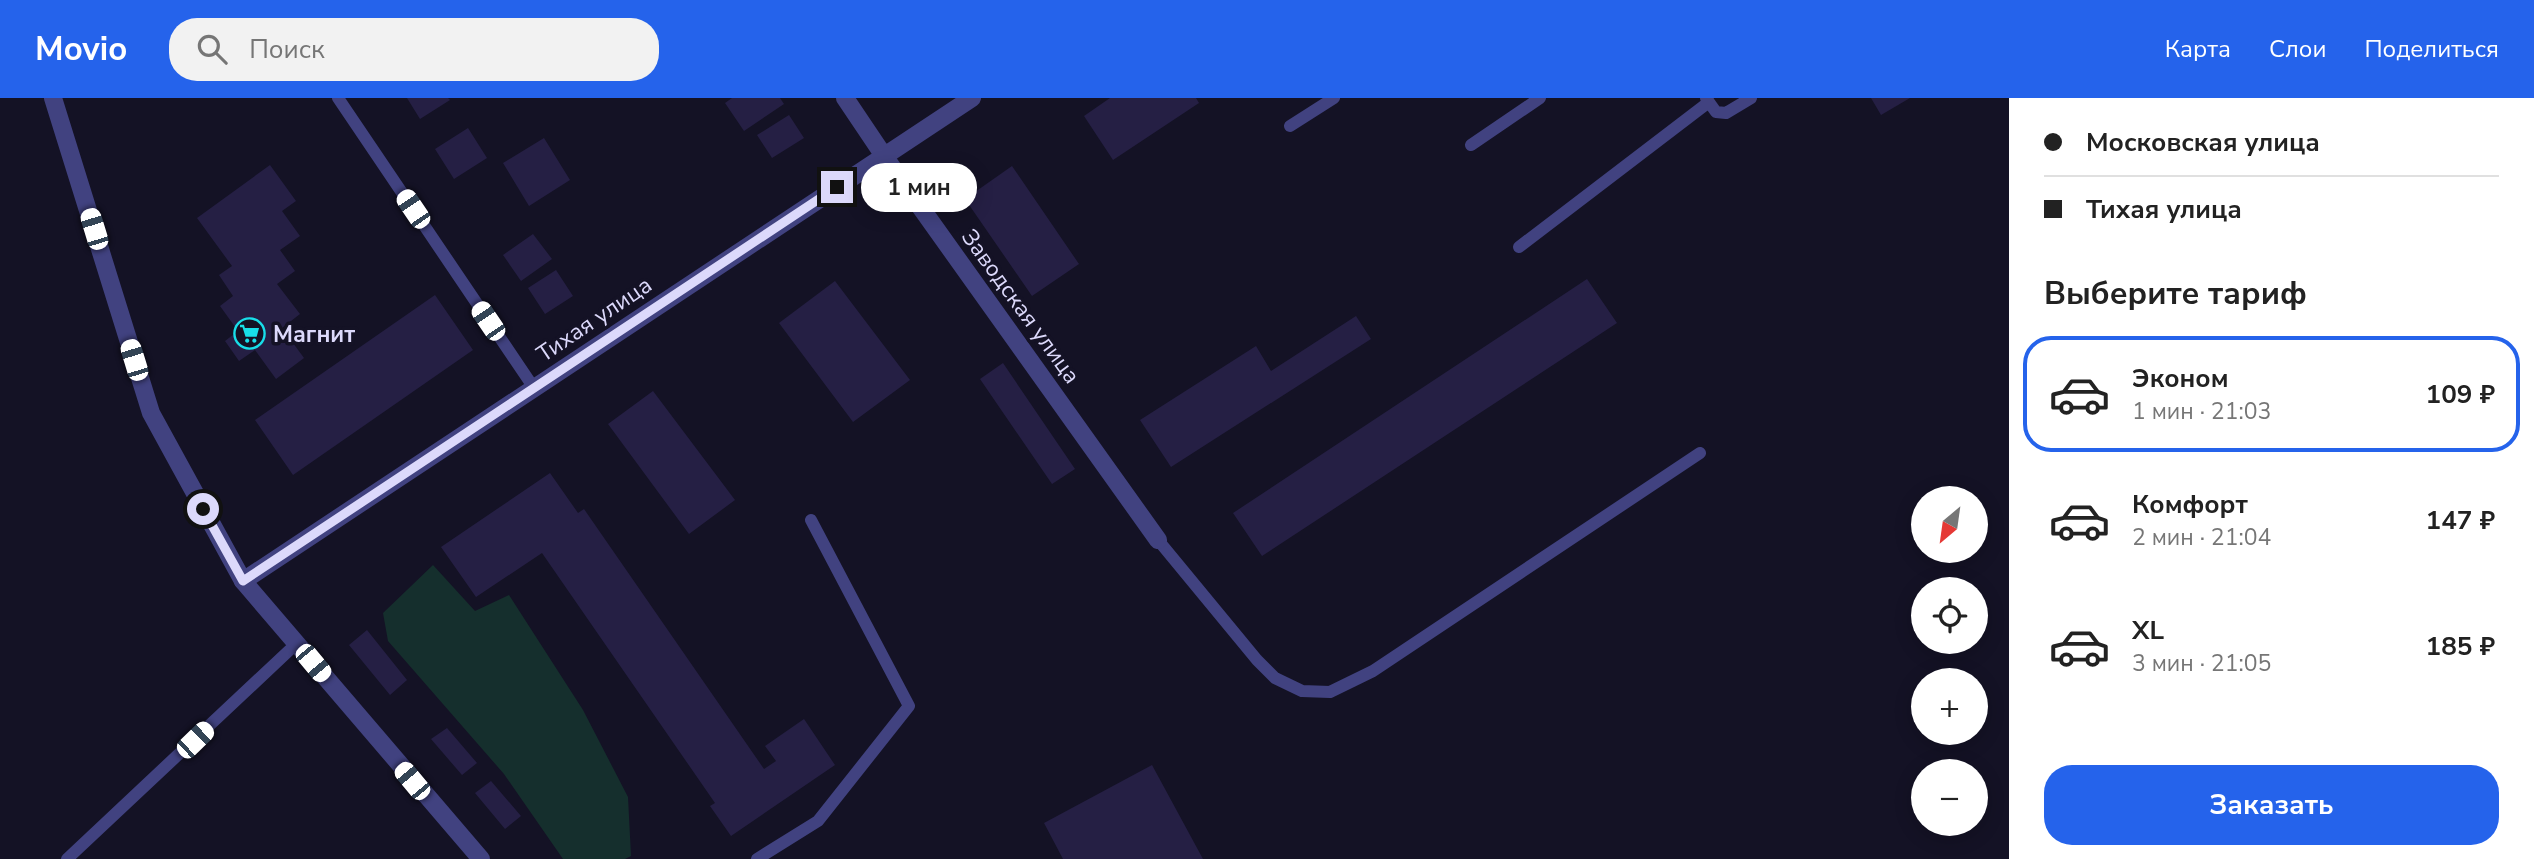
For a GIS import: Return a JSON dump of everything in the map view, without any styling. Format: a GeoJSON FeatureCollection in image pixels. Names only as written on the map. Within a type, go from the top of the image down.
{"type":"FeatureCollection","features":[{"type":"Feature","properties":{"kind":"street"},"geometry":{"type":"LineString","coordinates":[[53,98],[151,413],[243,581],[481,859]]}},
{"type":"Feature","properties":{"kind":"street","name":"Заводская улица"},"geometry":{"type":"LineString","coordinates":[[845,98],[1158,540]]}},
{"type":"Feature","properties":{"kind":"street","name":"Тихая улица"},"geometry":{"type":"LineString","coordinates":[[243,581],[972,98]]}},
{"type":"Feature","properties":{"kind":"lane"},"geometry":{"type":"LineString","coordinates":[[338,98],[534,388]]}},
{"type":"Feature","properties":{"kind":"lane"},"geometry":{"type":"LineString","coordinates":[[1290,126],[1334,98]]}},
{"type":"Feature","properties":{"kind":"lane"},"geometry":{"type":"LineString","coordinates":[[1471,145],[1540,98]]}},
{"type":"Feature","properties":{"kind":"lane"},"geometry":{"type":"LineString","coordinates":[[1519,247],[1707,100],[1716,112],[1726,113],[1751,98]]}},
{"type":"Feature","properties":{"kind":"lane"},"geometry":{"type":"LineString","coordinates":[[1158,540],[1256,660],[1275,678],[1302,691],[1330,692],[1373,671],[1700,453]]}},
{"type":"Feature","properties":{"kind":"lane"},"geometry":{"type":"LineString","coordinates":[[757,859],[818,821],[909,706],[811,520]]}},
{"type":"Feature","properties":{"kind":"lane"},"geometry":{"type":"LineString","coordinates":[[67,859],[296,644]]}},
{"type":"Feature","properties":{"kind":"green space"},"geometry":{"type":"Polygon","coordinates":[[[433,565],[475,611],[509,595],[583,710],[628,797],[631,856],[625,859],[563,859],[504,774],[388,641],[383,613],[433,565]]]}},
{"type":"Feature","properties":{"kind":"building"},"geometry":{"type":"Polygon","coordinates":[[[407,98],[448,98],[450,100],[420,119],[407,98]]]}},
{"type":"Feature","properties":{"kind":"building"},"geometry":{"type":"Polygon","coordinates":[[[732,98],[780,98],[784,104],[744,131],[725,103],[732,98]]]}},
{"type":"Feature","properties":{"kind":"building"},"geometry":{"type":"Polygon","coordinates":[[[1110,98],[1196,98],[1199,103],[1113,160],[1084,116],[1110,98]]]}},
{"type":"Feature","properties":{"kind":"building"},"geometry":{"type":"Polygon","coordinates":[[[1871,98],[1910,98],[1881,115],[1871,98]]]}},
{"type":"Feature","properties":{"kind":"building"},"geometry":{"type":"Polygon","coordinates":[[[789,115],[804,138],[772,158],[757,135],[789,115]]]}},
{"type":"Feature","properties":{"kind":"building"},"geometry":{"type":"Polygon","coordinates":[[[468,128],[487,158],[454,179],[435,149],[468,128]]]}},
{"type":"Feature","properties":{"kind":"building"},"geometry":{"type":"Polygon","coordinates":[[[544,138],[570,180],[529,206],[503,163],[544,138]]]}},
{"type":"Feature","properties":{"kind":"building"},"geometry":{"type":"Polygon","coordinates":[[[270,165],[296,201],[282,211],[300,236],[280,250],[295,271],[277,284],[300,314],[282,328],[304,358],[276,379],[255,350],[239,361],[225,341],[238,331],[220,306],[233,296],[219,275],[232,266],[197,218],[270,165]]]}},
{"type":"Feature","properties":{"kind":"building"},"geometry":{"type":"Polygon","coordinates":[[[1012,166],[1079,264],[1032,296],[965,199],[1012,166]]]}},
{"type":"Feature","properties":{"kind":"building"},"geometry":{"type":"Polygon","coordinates":[[[533,234],[552,259],[521,281],[503,255],[533,234]]]}},
{"type":"Feature","properties":{"kind":"building"},"geometry":{"type":"Polygon","coordinates":[[[556,270],[573,296],[545,314],[528,288],[556,270]]]}},
{"type":"Feature","properties":{"kind":"building"},"geometry":{"type":"Polygon","coordinates":[[[1587,279],[1617,323],[1262,556],[1233,513],[1587,279]]]}},
{"type":"Feature","properties":{"kind":"building"},"geometry":{"type":"Polygon","coordinates":[[[835,281],[910,380],[853,422],[779,323],[835,281]]]}},
{"type":"Feature","properties":{"kind":"building"},"geometry":{"type":"Polygon","coordinates":[[[435,295],[473,350],[293,475],[255,420],[435,295]]]}},
{"type":"Feature","properties":{"kind":"building"},"geometry":{"type":"Polygon","coordinates":[[[1356,316],[1371,339],[1171,467],[1140,420],[1256,346],[1271,371],[1356,316]]]}},
{"type":"Feature","properties":{"kind":"building"},"geometry":{"type":"Polygon","coordinates":[[[1003,363],[1075,469],[1052,484],[980,379],[1003,363]]]}},
{"type":"Feature","properties":{"kind":"building"},"geometry":{"type":"Polygon","coordinates":[[[653,391],[735,500],[689,534],[608,424],[653,391]]]}},
{"type":"Feature","properties":{"kind":"building"},"geometry":{"type":"Polygon","coordinates":[[[550,473],[578,513],[584,509],[764,769],[776,761],[765,746],[804,719],[835,765],[731,836],[710,806],[715,803],[542,553],[476,597],[441,547],[550,473]]]}},
{"type":"Feature","properties":{"kind":"building"},"geometry":{"type":"Polygon","coordinates":[[[367,630],[407,680],[390,695],[349,645],[367,630]]]}},
{"type":"Feature","properties":{"kind":"building"},"geometry":{"type":"Polygon","coordinates":[[[447,728],[477,763],[462,775],[431,739],[447,728]]]}},
{"type":"Feature","properties":{"kind":"building"},"geometry":{"type":"Polygon","coordinates":[[[1152,765],[1203,859],[1063,859],[1044,823],[1152,765]]]}},
{"type":"Feature","properties":{"kind":"building"},"geometry":{"type":"Polygon","coordinates":[[[491,781],[521,816],[505,829],[475,793],[491,781]]]}},
{"type":"Feature","properties":{"kind":"place","name":"Магнит"},"geometry":{"type":"Point","coordinates":[250,334]}},
{"type":"Feature","properties":{"kind":"route"},"geometry":{"type":"LineString","coordinates":[[203,509],[243,581],[837,187]]}}]}
